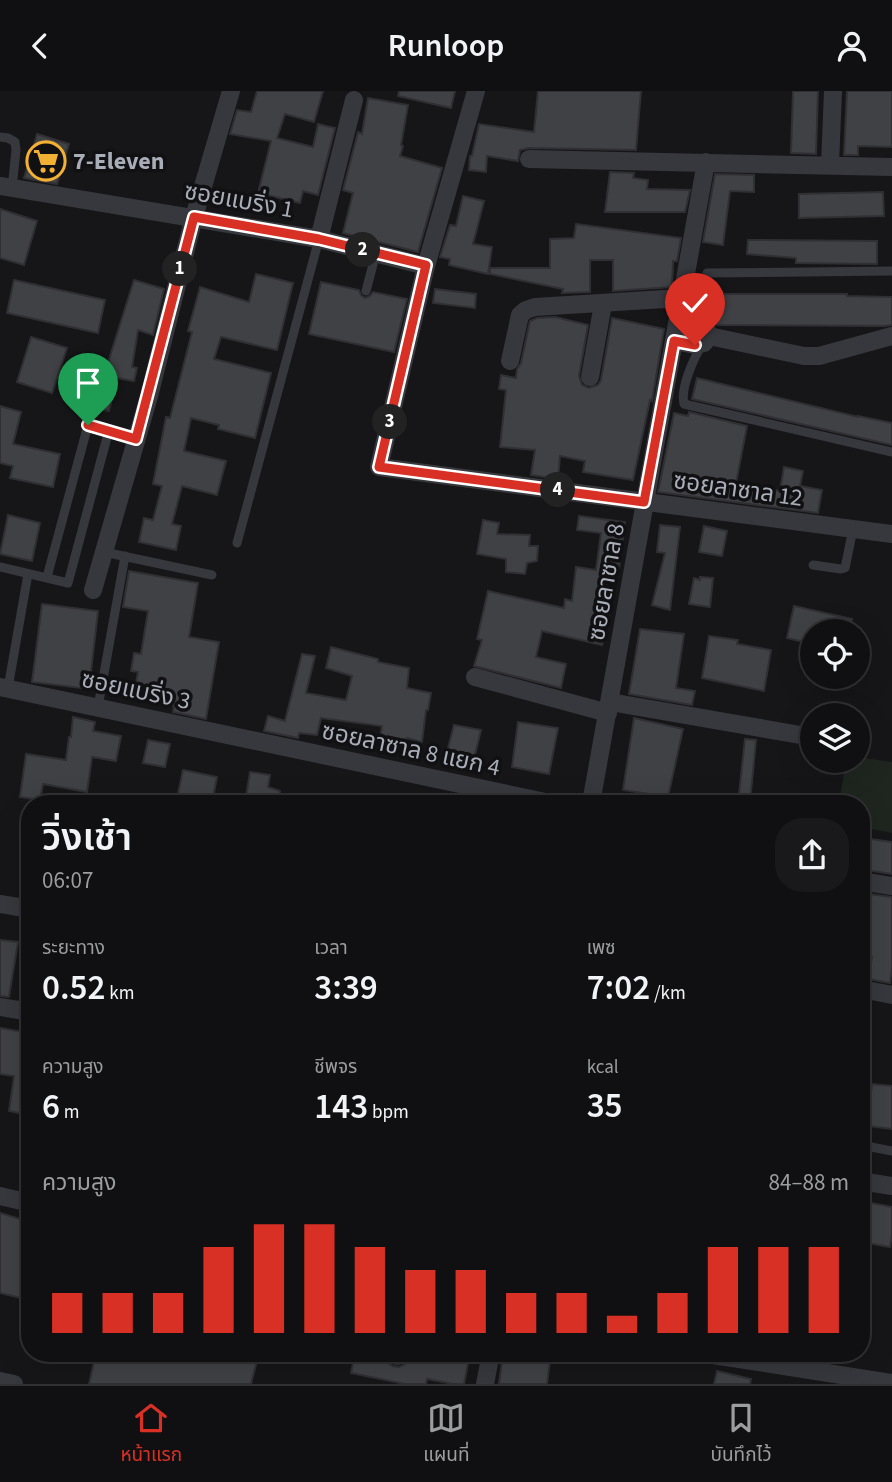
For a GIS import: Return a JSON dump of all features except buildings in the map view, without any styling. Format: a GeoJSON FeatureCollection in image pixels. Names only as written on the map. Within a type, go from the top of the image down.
{"type":"FeatureCollection","features":[{"type":"Feature","properties":{"kind":"street"},"geometry":{"type":"LineString","coordinates":[[93,590],[231,91]]}},
{"type":"Feature","properties":{"kind":"street","name":"ซอยลาซาล 12"},"geometry":{"type":"LineString","coordinates":[[476,91],[426,265],[379,467],[892,534]]}},
{"type":"Feature","properties":{"kind":"street"},"geometry":{"type":"LineString","coordinates":[[830,165],[833,91]]}},
{"type":"Feature","properties":{"kind":"street"},"geometry":{"type":"LineString","coordinates":[[319,239],[354,100]]}},
{"type":"Feature","properties":{"kind":"street"},"geometry":{"type":"LineString","coordinates":[[529,159],[892,167]]}},
{"type":"Feature","properties":{"kind":"street","name":"ซอยลาซาล 8"},"geometry":{"type":"LineString","coordinates":[[593,795],[706,162]]}},
{"type":"Feature","properties":{"kind":"street","name":"ซอยแบริ่ง 1"},"geometry":{"type":"LineString","coordinates":[[6,188],[319,239],[426,265]]}},
{"type":"Feature","properties":{"kind":"street"},"geometry":{"type":"LineString","coordinates":[[510,361],[520,316],[526,310],[535,307],[681,298]]}},
{"type":"Feature","properties":{"kind":"street"},"geometry":{"type":"LineString","coordinates":[[590,377],[603,304]]}},
{"type":"Feature","properties":{"kind":"street"},"geometry":{"type":"LineString","coordinates":[[678,318],[699,322],[706,335],[804,356],[819,356],[892,337]]}},
{"type":"Feature","properties":{"kind":"street"},"geometry":{"type":"LineString","coordinates":[[674,341],[695,345],[706,335]]}},
{"type":"Feature","properties":{"kind":"street"},"geometry":{"type":"LineString","coordinates":[[475,677],[609,707],[800,735]]}},
{"type":"Feature","properties":{"kind":"street","name":"ซอยแบริ่ง 3"},"geometry":{"type":"LineString","coordinates":[[4,687],[262,742]]}},
{"type":"Feature","properties":{"kind":"street","name":"ซอยลาซาล 8 แยก 4"},"geometry":{"type":"LineString","coordinates":[[262,742],[512,795]]}},
{"type":"Feature","properties":{"kind":"street"},"geometry":{"type":"LineString","coordinates":[[870,882],[892,886]]}},
{"type":"Feature","properties":{"kind":"street"},"geometry":{"type":"LineString","coordinates":[[0,904],[21,908]]}},
{"type":"Feature","properties":{"kind":"street"},"geometry":{"type":"LineString","coordinates":[[870,991],[892,995]]}},
{"type":"Feature","properties":{"kind":"street"},"geometry":{"type":"LineString","coordinates":[[0,1007],[21,1010]]}},
{"type":"Feature","properties":{"kind":"street"},"geometry":{"type":"LineString","coordinates":[[870,1182],[892,1186]]}},
{"type":"Feature","properties":{"kind":"street"},"geometry":{"type":"LineString","coordinates":[[0,1196],[21,1201]]}},
{"type":"Feature","properties":{"kind":"street"},"geometry":{"type":"LineString","coordinates":[[485,1384],[489,1362]]}},
{"type":"Feature","properties":{"kind":"street"},"geometry":{"type":"LineString","coordinates":[[758,1362],[892,1383]]}},
{"type":"Feature","properties":{"kind":"street"},"geometry":{"type":"LineString","coordinates":[[0,1381],[14,1384]]}},
{"type":"Feature","properties":{"kind":"lane"},"geometry":{"type":"LineString","coordinates":[[0,137],[15,142],[16,151],[6,188]]}},
{"type":"Feature","properties":{"kind":"lane"},"geometry":{"type":"LineString","coordinates":[[237,543],[319,239]]}},
{"type":"Feature","properties":{"kind":"lane"},"geometry":{"type":"LineString","coordinates":[[366,291],[376,253]]}},
{"type":"Feature","properties":{"kind":"lane"},"geometry":{"type":"LineString","coordinates":[[892,271],[707,272],[703,312],[706,335],[695,355],[682,397],[684,404],[892,452]]}},
{"type":"Feature","properties":{"kind":"lane"},"geometry":{"type":"LineString","coordinates":[[47,577],[88,425],[136,439]]}},
{"type":"Feature","properties":{"kind":"lane"},"geometry":{"type":"LineString","coordinates":[[0,567],[68,583],[109,430]]}},
{"type":"Feature","properties":{"kind":"lane"},"geometry":{"type":"LineString","coordinates":[[813,565],[845,568],[853,529]]}},
{"type":"Feature","properties":{"kind":"lane"},"geometry":{"type":"LineString","coordinates":[[104,552],[212,575]]}},
{"type":"Feature","properties":{"kind":"lane"},"geometry":{"type":"LineString","coordinates":[[98,706],[125,557]]}},
{"type":"Feature","properties":{"kind":"lane"},"geometry":{"type":"LineString","coordinates":[[4,687],[28,574]]}},
{"type":"Feature","properties":{"kind":"lane"},"geometry":{"type":"LineString","coordinates":[[870,1147],[892,1151]]}},
{"type":"Feature","properties":{"kind":"shaded area"},"geometry":{"type":"Polygon","coordinates":[[[870,759],[892,762],[892,833],[870,829],[870,795],[840,795],[844,773],[870,773],[870,759]]]}},
{"type":"Feature","properties":{"kind":"place","name":"7-Eleven"},"geometry":{"type":"Point","coordinates":[46,161]}},
{"type":"Feature","properties":{"kind":"route"},"geometry":{"type":"LineString","coordinates":[[88,425],[136,439],[194,217],[319,239],[426,265],[379,467],[644,502],[674,341],[695,345]]}}]}
